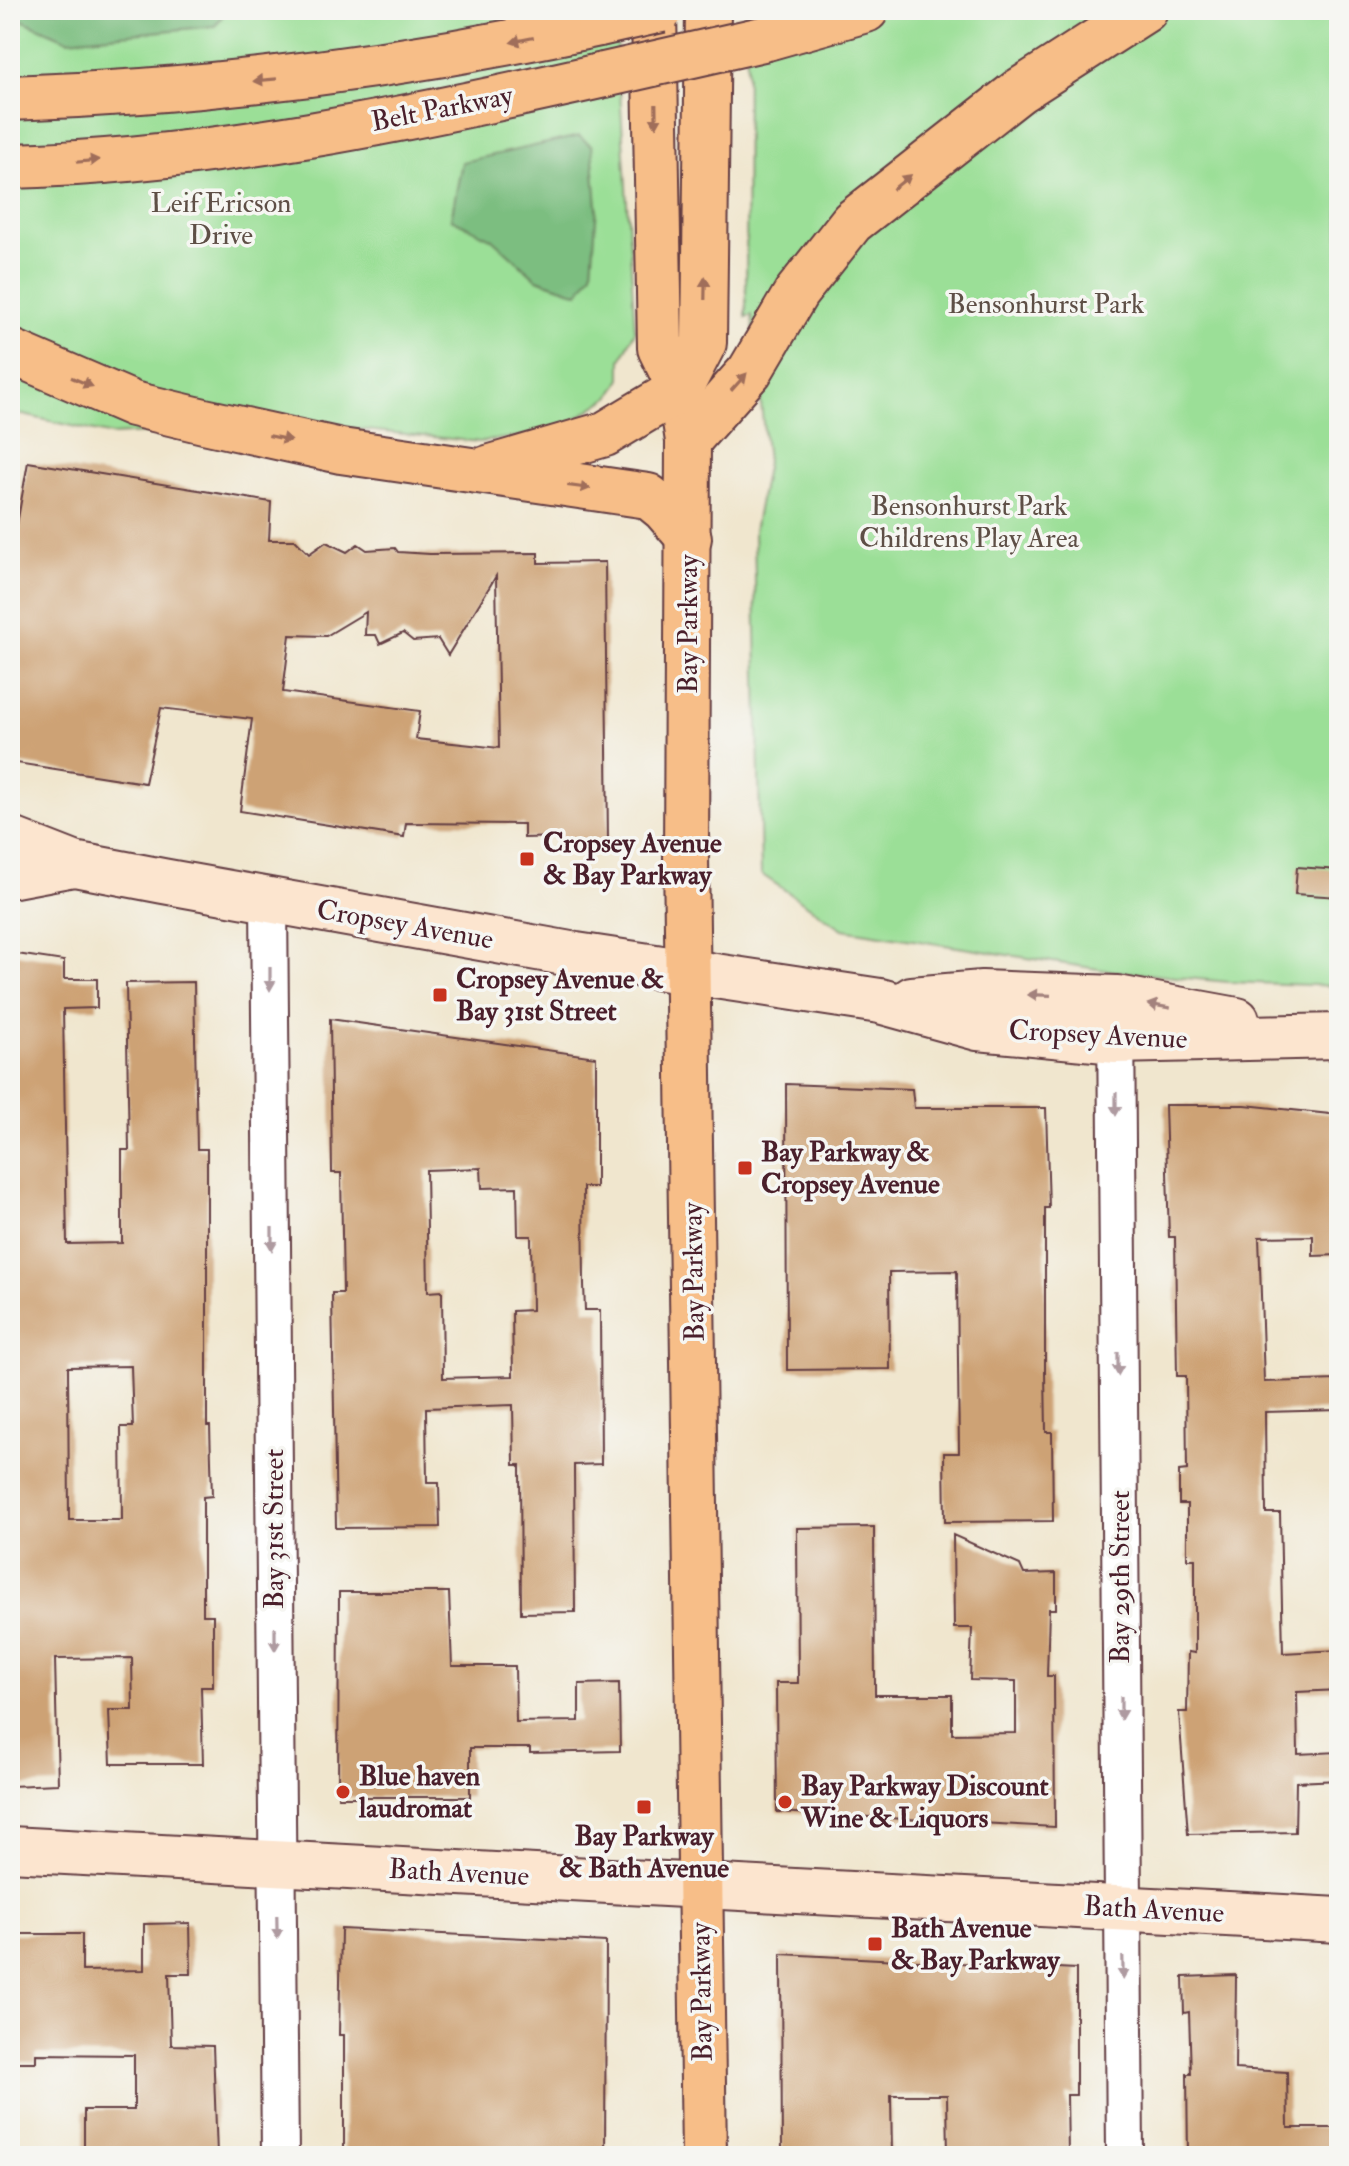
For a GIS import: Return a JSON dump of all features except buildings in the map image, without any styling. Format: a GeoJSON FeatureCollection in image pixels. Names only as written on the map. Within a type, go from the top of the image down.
{"type":"FeatureCollection","features":[{"type":"Feature","properties":{"kind":"main road","name":"Bay Parkway"},"geometry":{"type":"LineString","coordinates":[[654,10],[660,348],[680,389],[688,441],[688,973],[704,2156]]}},
{"type":"Feature","properties":{"kind":"main road","name":"Belt Parkway"},"geometry":{"type":"LineString","coordinates":[[10,98],[75,96],[320,75],[661,10]]}},
{"type":"Feature","properties":{"kind":"main road"},"geometry":{"type":"LineString","coordinates":[[474,472],[605,434],[680,389],[704,343],[708,10]]}},
{"type":"Feature","properties":{"kind":"main road","name":"Belt Parkway"},"geometry":{"type":"LineString","coordinates":[[10,166],[58,165],[293,138],[604,75],[767,38],[866,10]]}},
{"type":"Feature","properties":{"kind":"main road"},"geometry":{"type":"LineString","coordinates":[[688,441],[750,371],[796,293],[852,222],[1019,91],[1145,10]]}},
{"type":"Feature","properties":{"kind":"main road"},"geometry":{"type":"LineString","coordinates":[[10,351],[133,404],[341,451],[648,496],[689,538]]}},
{"type":"Feature","properties":{"kind":"main road","name":"Cropsey Avenue"},"geometry":{"type":"LineString","coordinates":[[10,839],[74,864],[688,973],[880,1001],[978,1028],[1116,1041],[1329,1036]]}},
{"type":"Feature","properties":{"kind":"main road","name":"Cropsey Avenue"},"geometry":{"type":"LineString","coordinates":[[10,876],[74,864]]}},
{"type":"Feature","properties":{"kind":"main road","name":"Cropsey Avenue"},"geometry":{"type":"LineString","coordinates":[[880,1001],[982,993],[1117,998],[1329,1036]]}},
{"type":"Feature","properties":{"kind":"main road","name":"Bath Avenue"},"geometry":{"type":"LineString","coordinates":[[10,1849],[1339,1920]]}},
{"type":"Feature","properties":{"kind":"street","name":"Bay 31st Street"},"geometry":{"type":"LineString","coordinates":[[269,901],[280,2156]]}},
{"type":"Feature","properties":{"kind":"street","name":"Bay 29th Street"},"geometry":{"type":"LineString","coordinates":[[1117,998],[1125,2156]]}},
{"type":"Feature","properties":{"kind":"green space","name":"Leif Ericson Drive"},"geometry":{"type":"Polygon","coordinates":[[[10,10],[615,10],[635,331],[621,360],[621,379],[611,396],[557,431],[480,442],[309,424],[112,435],[10,412],[10,10]]]}},
{"type":"Feature","properties":{"kind":"green space"},"geometry":{"type":"Polygon","coordinates":[[[10,10],[227,10],[215,26],[68,40],[10,15],[10,10]]]}},
{"type":"Feature","properties":{"kind":"green space","name":"Bensonhurst Park"},"geometry":{"type":"Polygon","coordinates":[[[747,10],[1339,10],[1339,986],[1228,982],[1104,970],[843,929],[761,874],[754,531],[767,462],[752,315],[746,317],[747,10]]]}},
{"type":"Feature","properties":{"kind":"green space"},"geometry":{"type":"Polygon","coordinates":[[[579,136],[592,146],[597,206],[592,273],[578,293],[537,279],[491,238],[451,219],[462,162],[579,136]]]}},
{"type":"Feature","properties":{"kind":"place","name":"Cropsey Avenue & Bay Parkway"},"geometry":{"type":"Point","coordinates":[527,859]}},
{"type":"Feature","properties":{"kind":"place","name":"Cropsey Avenue & Bay 31st Street"},"geometry":{"type":"Point","coordinates":[440,995]}},
{"type":"Feature","properties":{"kind":"place","name":"Bay Parkway & Cropsey Avenue"},"geometry":{"type":"Point","coordinates":[745,1168]}},
{"type":"Feature","properties":{"kind":"place","name":"Blue haven laudromat"},"geometry":{"type":"Point","coordinates":[343,1792]}},
{"type":"Feature","properties":{"kind":"place","name":"Bay Parkway Discount Wine & Liquors"},"geometry":{"type":"Point","coordinates":[785,1802]}},
{"type":"Feature","properties":{"kind":"place","name":"Bay Parkway & Bath Avenue"},"geometry":{"type":"Point","coordinates":[644,1807]}},
{"type":"Feature","properties":{"kind":"place","name":"Bath Avenue & Bay Parkway"},"geometry":{"type":"Point","coordinates":[875,1944]}},
{"type":"Feature","properties":{"kind":"park label","name":"Bensonhurst Park Childrens Play Area"},"geometry":{"type":"Point","coordinates":[969,522]}}]}
